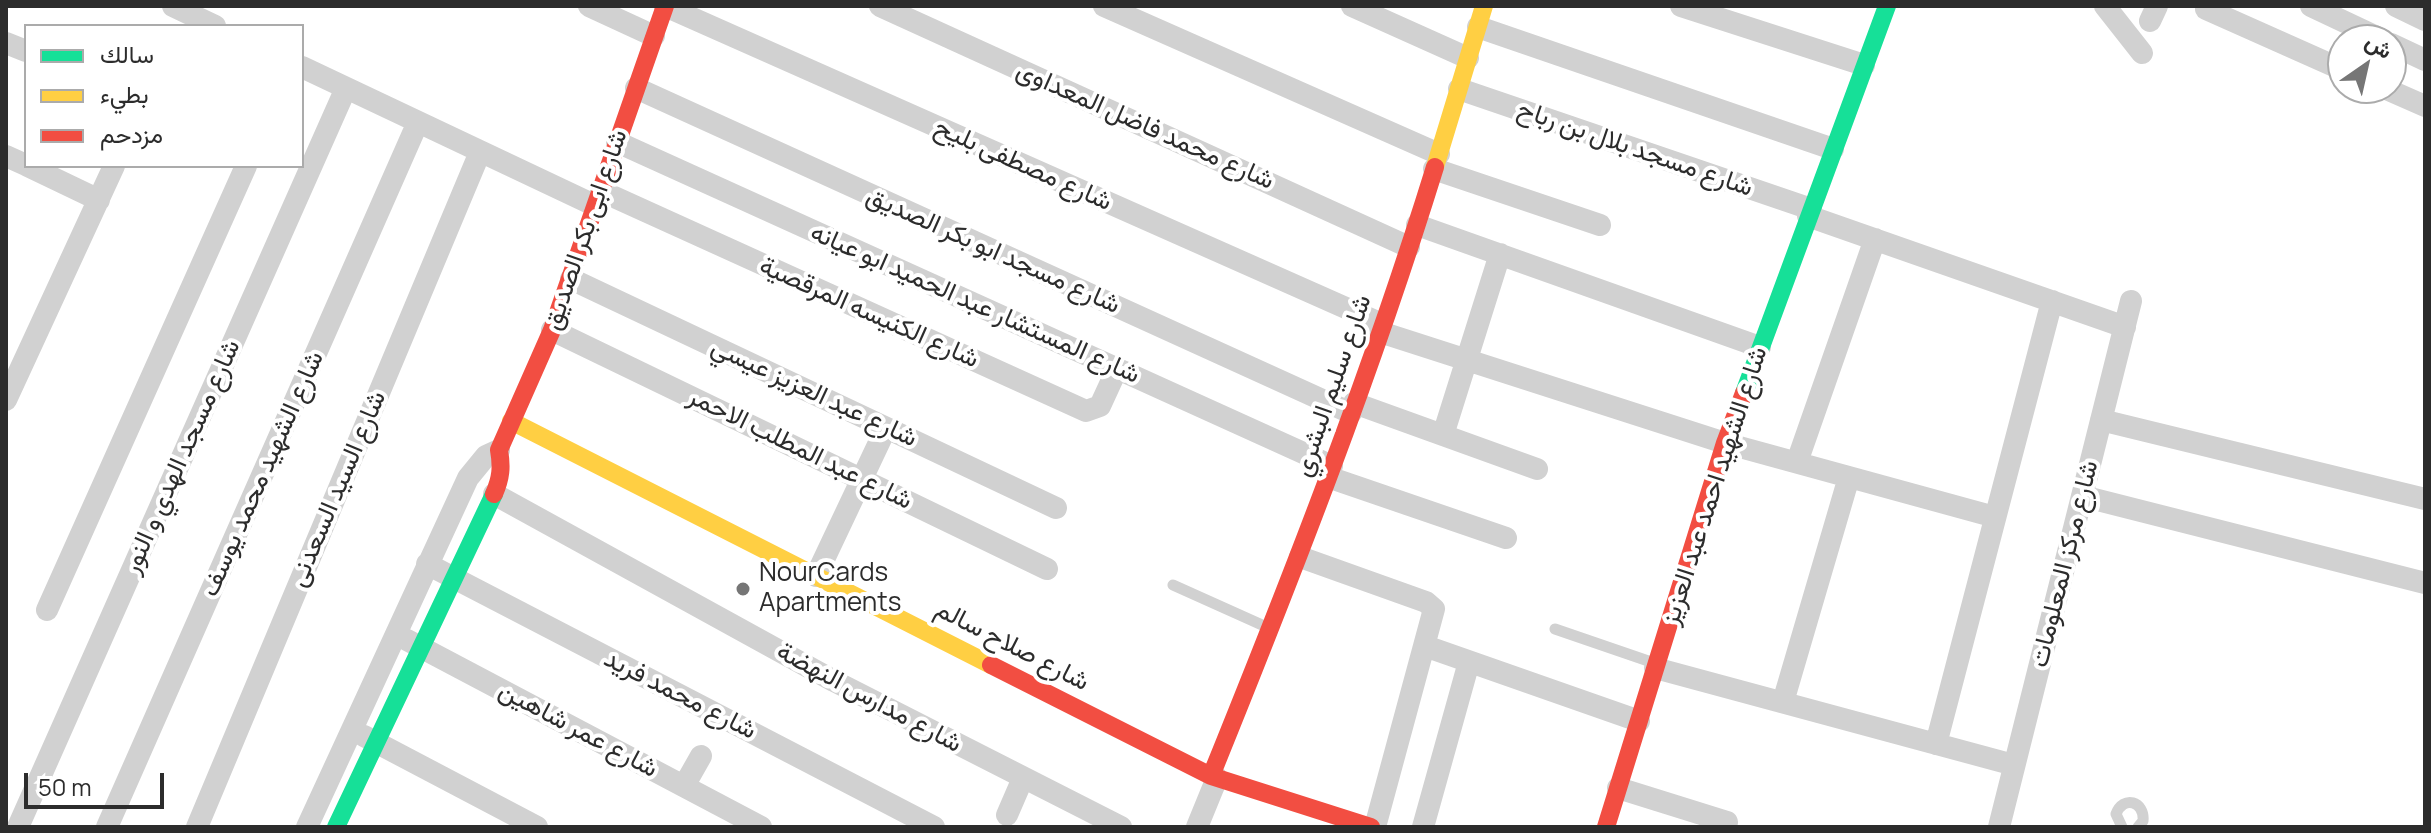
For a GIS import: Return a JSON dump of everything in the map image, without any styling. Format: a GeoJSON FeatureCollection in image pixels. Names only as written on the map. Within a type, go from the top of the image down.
{"type":"FeatureCollection","features":[{"type":"Feature","properties":{"kind":"street"},"geometry":{"type":"LineString","coordinates":[[589,6],[654,36]]}},
{"type":"Feature","properties":{"kind":"street","name":"شارع ابى بكر الصديق"},"geometry":{"type":"LineString","coordinates":[[336,827],[500,480],[502,465],[499,450],[552,330],[665,6]]}},
{"type":"Feature","properties":{"kind":"street","name":"شارع مصطفى بليح"},"geometry":{"type":"LineString","coordinates":[[665,6],[1381,328],[1467,360],[1725,443],[1995,517]]}},
{"type":"Feature","properties":{"kind":"street","name":"شارع محمد فاضل المعداوى"},"geometry":{"type":"LineString","coordinates":[[880,6],[1409,247]]}},
{"type":"Feature","properties":{"kind":"street"},"geometry":{"type":"LineString","coordinates":[[1104,6],[1436,162],[1600,225]]}},
{"type":"Feature","properties":{"kind":"street"},"geometry":{"type":"LineString","coordinates":[[1352,6],[1468,58]]}},
{"type":"Feature","properties":{"kind":"street"},"geometry":{"type":"LineString","coordinates":[[1681,6],[1864,65]]}},
{"type":"Feature","properties":{"kind":"street","name":"شارع الشهيد احمد عبد العزيز"},"geometry":{"type":"LineString","coordinates":[[1606,827],[1725,443],[1887,6]]}},
{"type":"Feature","properties":{"kind":"street"},"geometry":{"type":"LineString","coordinates":[[2105,6],[2142,53]]}},
{"type":"Feature","properties":{"kind":"street"},"geometry":{"type":"LineString","coordinates":[[2311,6],[2349,24]]}},
{"type":"Feature","properties":{"kind":"street"},"geometry":{"type":"LineString","coordinates":[[2396,6],[2425,20]]}},
{"type":"Feature","properties":{"kind":"street"},"geometry":{"type":"LineString","coordinates":[[2206,9],[2327,63]]}},
{"type":"Feature","properties":{"kind":"street"},"geometry":{"type":"LineString","coordinates":[[179,15],[208,24]]}},
{"type":"Feature","properties":{"kind":"street"},"geometry":{"type":"LineString","coordinates":[[1481,16],[1833,149]]}},
{"type":"Feature","properties":{"kind":"street","name":"شارع سليم البشري"},"geometry":{"type":"LineString","coordinates":[[1214,777],[1300,557],[1381,328],[1417,225],[1481,16]]}},
{"type":"Feature","properties":{"kind":"street","name":"شارع الكنيسه المرقصية"},"geometry":{"type":"LineString","coordinates":[[304,68],[480,152],[598,199],[1086,411],[1100,406],[1117,369]]}},
{"type":"Feature","properties":{"kind":"street","name":"شارع مسجد الهدي و النور"},"geometry":{"type":"LineString","coordinates":[[18,827],[346,88]]}},
{"type":"Feature","properties":{"kind":"street","name":"شارع مسجد ابو بكر الصديق"},"geometry":{"type":"LineString","coordinates":[[636,88],[1352,408],[1443,435],[1537,469]]}},
{"type":"Feature","properties":{"kind":"street","name":"شارع مسجد بلال بن رباح"},"geometry":{"type":"LineString","coordinates":[[1459,89],[2125,327]]}},
{"type":"Feature","properties":{"kind":"street","name":"شارع الشهيد محمد يوسف"},"geometry":{"type":"LineString","coordinates":[[107,827],[418,122]]}},
{"type":"Feature","properties":{"kind":"street","name":"شارع المستشار عبد الحميد ابو عيانه"},"geometry":{"type":"LineString","coordinates":[[617,142],[1117,369],[1330,472],[1506,538]]}},
{"type":"Feature","properties":{"kind":"street","name":"شارع السيد السعدنى"},"geometry":{"type":"LineString","coordinates":[[197,827],[480,152]]}},
{"type":"Feature","properties":{"kind":"street"},"geometry":{"type":"LineString","coordinates":[[31,168],[99,200]]}},
{"type":"Feature","properties":{"kind":"street"},"geometry":{"type":"LineString","coordinates":[[6,400],[113,168]]}},
{"type":"Feature","properties":{"kind":"street"},"geometry":{"type":"LineString","coordinates":[[47,610],[245,168]]}},
{"type":"Feature","properties":{"kind":"street"},"geometry":{"type":"LineString","coordinates":[[1417,225],[1760,347]]}},
{"type":"Feature","properties":{"kind":"street"},"geometry":{"type":"LineString","coordinates":[[1797,462],[1875,239]]}},
{"type":"Feature","properties":{"kind":"street"},"geometry":{"type":"LineString","coordinates":[[1443,435],[1500,254]]}},
{"type":"Feature","properties":{"kind":"street","name":"شارع عبد العزيز عيسي"},"geometry":{"type":"LineString","coordinates":[[571,279],[1056,508]]}},
{"type":"Feature","properties":{"kind":"street"},"geometry":{"type":"LineString","coordinates":[[1936,744],[2052,301]]}},
{"type":"Feature","properties":{"kind":"street","name":"شارع مركز المعلومات"},"geometry":{"type":"LineString","coordinates":[[1999,827],[2131,301]]}},
{"type":"Feature","properties":{"kind":"street","name":"شارع عبد المطلب الاحمر"},"geometry":{"type":"LineString","coordinates":[[552,330],[1047,569]]}},
{"type":"Feature","properties":{"kind":"street"},"geometry":{"type":"LineString","coordinates":[[2101,420],[2425,499]]}},
{"type":"Feature","properties":{"kind":"street","name":"شارع صلاح سالم"},"geometry":{"type":"LineString","coordinates":[[511,421],[1214,777],[1373,827]]}},
{"type":"Feature","properties":{"kind":"street"},"geometry":{"type":"LineString","coordinates":[[816,576],[886,428]]}},
{"type":"Feature","properties":{"kind":"street","name":"شارع ابى بكر الصديق"},"geometry":{"type":"LineString","coordinates":[[307,827],[475,466],[499,450]]}},
{"type":"Feature","properties":{"kind":"street"},"geometry":{"type":"LineString","coordinates":[[1783,702],[1849,477]]}},
{"type":"Feature","properties":{"kind":"street","name":"شارع مدارس النهضة"},"geometry":{"type":"LineString","coordinates":[[494,494],[834,681],[1121,827]]}},
{"type":"Feature","properties":{"kind":"street"},"geometry":{"type":"LineString","coordinates":[[2082,496],[2425,583]]}},
{"type":"Feature","properties":{"kind":"street"},"geometry":{"type":"LineString","coordinates":[[1300,557],[1426,602],[1432,606],[1434,613],[1373,827]]}},
{"type":"Feature","properties":{"kind":"street","name":"شارع محمد فريد"},"geometry":{"type":"LineString","coordinates":[[427,564],[934,827]]}},
{"type":"Feature","properties":{"kind":"street","name":"شارع عمر شاهين"},"geometry":{"type":"LineString","coordinates":[[396,633],[761,827]]}},
{"type":"Feature","properties":{"kind":"street"},"geometry":{"type":"LineString","coordinates":[[1425,646],[1639,721]]}},
{"type":"Feature","properties":{"kind":"street"},"geometry":{"type":"LineString","coordinates":[[1423,827],[1469,662]]}},
{"type":"Feature","properties":{"kind":"street"},"geometry":{"type":"LineString","coordinates":[[1656,666],[2014,765]]}},
{"type":"Feature","properties":{"kind":"street"},"geometry":{"type":"LineString","coordinates":[[352,730],[537,827]]}},
{"type":"Feature","properties":{"kind":"street"},"geometry":{"type":"LineString","coordinates":[[684,786],[701,756]]}},
{"type":"Feature","properties":{"kind":"street"},"geometry":{"type":"LineString","coordinates":[[1197,827],[1214,777]]}},
{"type":"Feature","properties":{"kind":"street"},"geometry":{"type":"LineString","coordinates":[[1007,815],[1023,778]]}},
{"type":"Feature","properties":{"kind":"street"},"geometry":{"type":"LineString","coordinates":[[1618,788],[1727,822]]}},
{"type":"Feature","properties":{"kind":"lane"},"geometry":{"type":"LineString","coordinates":[[1173,585],[1271,629]]}},
{"type":"Feature","properties":{"kind":"lane"},"geometry":{"type":"LineString","coordinates":[[1555,629],[1656,666]]}},
{"type":"Feature","properties":{"kind":"lane"},"geometry":{"type":"LineString","coordinates":[[2122,827],[2116,814],[2117,809],[2127,802],[2138,804],[2142,809],[2141,824],[2156,827]]}},
{"type":"Feature","properties":{"kind":"traffic: fast"},"geometry":{"type":"LineString","coordinates":[[1744,393],[1887,6]]}},
{"type":"Feature","properties":{"kind":"traffic: fast"},"geometry":{"type":"LineString","coordinates":[[336,827],[494,494]]}},
{"type":"Feature","properties":{"kind":"traffic: slow"},"geometry":{"type":"LineString","coordinates":[[1435,167],[1484,6]]}},
{"type":"Feature","properties":{"kind":"traffic: slow"},"geometry":{"type":"LineString","coordinates":[[511,421],[991,665]]}},
{"type":"Feature","properties":{"kind":"traffic: jam"},"geometry":{"type":"LineString","coordinates":[[494,494],[500,472],[499,450],[552,330],[665,6]]}},
{"type":"Feature","properties":{"kind":"traffic: jam"},"geometry":{"type":"LineString","coordinates":[[1211,776],[1329,474],[1435,167]]}},
{"type":"Feature","properties":{"kind":"traffic: jam"},"geometry":{"type":"LineString","coordinates":[[1606,827],[1725,443],[1744,393]]}},
{"type":"Feature","properties":{"kind":"traffic: jam"},"geometry":{"type":"LineString","coordinates":[[991,665],[1211,776],[1371,827]]}},
{"type":"Feature","properties":{"kind":"place","name":"NourCards Apartments"},"geometry":{"type":"Point","coordinates":[743,589]}}]}
